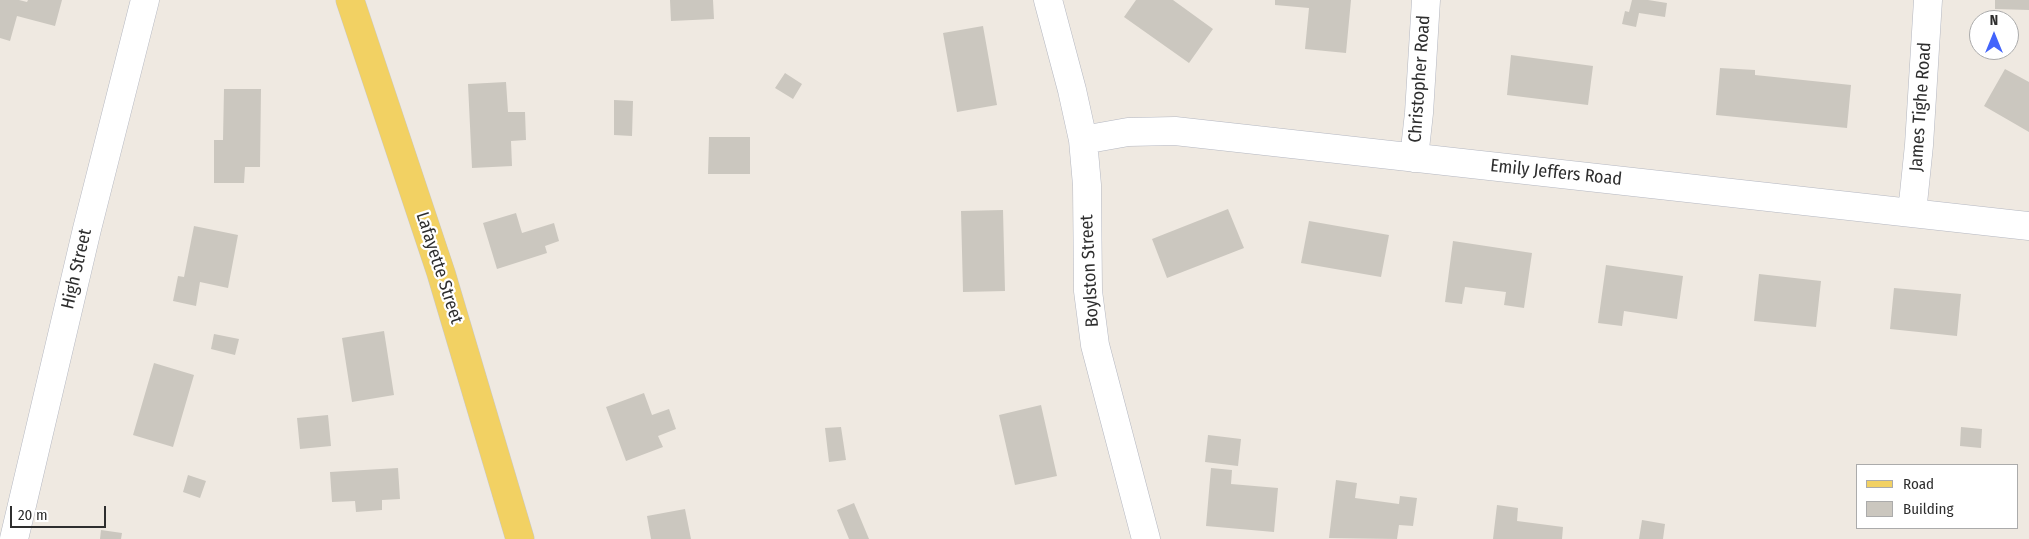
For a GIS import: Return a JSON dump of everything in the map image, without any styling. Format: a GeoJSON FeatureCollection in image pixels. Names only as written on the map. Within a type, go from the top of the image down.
{"type":"FeatureCollection","features":[{"type":"Feature","properties":{"kind":"main road","name":"Lafayette Street"},"geometry":{"type":"LineString","coordinates":[[350,0],[444,281],[520,539]]}},
{"type":"Feature","properties":{"kind":"street","name":"High Street"},"geometry":{"type":"LineString","coordinates":[[14,539],[87,229],[145,0]]}},
{"type":"Feature","properties":{"kind":"street","name":"Boylston Street"},"geometry":{"type":"LineString","coordinates":[[1048,0],[1083,140],[1087,185],[1088,291],[1095,345],[1146,539]]}},
{"type":"Feature","properties":{"kind":"street","name":"Christopher Road"},"geometry":{"type":"LineString","coordinates":[[1414,158],[1419,113],[1426,0]]}},
{"type":"Feature","properties":{"kind":"street","name":"James Tighe Road"},"geometry":{"type":"LineString","coordinates":[[1912,213],[1919,145],[1928,0]]}},
{"type":"Feature","properties":{"kind":"street","name":"Emily Jeffers Road"},"geometry":{"type":"LineString","coordinates":[[1083,140],[1128,132],[1175,131],[2029,226]]}},
{"type":"Feature","properties":{"kind":"building"},"geometry":{"type":"Polygon","coordinates":[[[0,0],[27,2],[28,0],[62,0],[55,26],[17,16],[10,41],[0,38],[0,0]]]}},
{"type":"Feature","properties":{"kind":"building"},"geometry":{"type":"Polygon","coordinates":[[[670,0],[713,0],[714,19],[671,21],[670,0]]]}},
{"type":"Feature","properties":{"kind":"building"},"geometry":{"type":"Polygon","coordinates":[[[1136,0],[1173,0],[1213,29],[1189,63],[1124,17],[1136,0]]]}},
{"type":"Feature","properties":{"kind":"building"},"geometry":{"type":"Polygon","coordinates":[[[1275,0],[1351,0],[1346,53],[1305,49],[1309,8],[1275,5],[1275,0]]]}},
{"type":"Feature","properties":{"kind":"building"},"geometry":{"type":"Polygon","coordinates":[[[1632,0],[1667,3],[1665,17],[1639,13],[1636,27],[1622,24],[1625,11],[1629,12],[1632,0]]]}},
{"type":"Feature","properties":{"kind":"building"},"geometry":{"type":"Polygon","coordinates":[[[1995,0],[2029,0],[2029,10],[1995,9],[1995,0]]]}},
{"type":"Feature","properties":{"kind":"building"},"geometry":{"type":"Polygon","coordinates":[[[983,26],[997,105],[957,112],[943,33],[983,26]]]}},
{"type":"Feature","properties":{"kind":"building"},"geometry":{"type":"Polygon","coordinates":[[[1511,55],[1593,66],[1588,105],[1507,95],[1511,55]]]}},
{"type":"Feature","properties":{"kind":"building"},"geometry":{"type":"Polygon","coordinates":[[[1720,68],[1755,70],[1755,75],[1851,85],[1847,128],[1716,115],[1720,68]]]}},
{"type":"Feature","properties":{"kind":"building"},"geometry":{"type":"Polygon","coordinates":[[[2005,69],[2029,82],[2029,132],[1984,106],[2005,69]]]}},
{"type":"Feature","properties":{"kind":"building"},"geometry":{"type":"Polygon","coordinates":[[[785,73],[802,84],[793,99],[775,88],[785,73]]]}},
{"type":"Feature","properties":{"kind":"building"},"geometry":{"type":"Polygon","coordinates":[[[506,82],[508,112],[525,112],[526,140],[511,141],[512,166],[472,168],[468,84],[506,82]]]}},
{"type":"Feature","properties":{"kind":"building"},"geometry":{"type":"Polygon","coordinates":[[[224,89],[261,89],[260,167],[245,167],[244,183],[214,183],[214,140],[223,140],[224,89]]]}},
{"type":"Feature","properties":{"kind":"building"},"geometry":{"type":"Polygon","coordinates":[[[614,100],[633,101],[632,136],[614,135],[614,100]]]}},
{"type":"Feature","properties":{"kind":"building"},"geometry":{"type":"Polygon","coordinates":[[[709,137],[750,137],[750,174],[708,174],[709,137]]]}},
{"type":"Feature","properties":{"kind":"building"},"geometry":{"type":"Polygon","coordinates":[[[1228,209],[1244,248],[1167,278],[1152,239],[1228,209]]]}},
{"type":"Feature","properties":{"kind":"building"},"geometry":{"type":"Polygon","coordinates":[[[1003,210],[1005,291],[963,292],[961,211],[1003,210]]]}},
{"type":"Feature","properties":{"kind":"building"},"geometry":{"type":"Polygon","coordinates":[[[516,213],[522,233],[554,223],[559,241],[545,246],[547,253],[497,269],[483,223],[516,213]]]}},
{"type":"Feature","properties":{"kind":"building"},"geometry":{"type":"Polygon","coordinates":[[[1309,221],[1389,235],[1381,277],[1301,263],[1309,221]]]}},
{"type":"Feature","properties":{"kind":"building"},"geometry":{"type":"Polygon","coordinates":[[[194,226],[238,235],[228,288],[200,282],[196,306],[173,301],[178,276],[184,277],[194,226]]]}},
{"type":"Feature","properties":{"kind":"building"},"geometry":{"type":"Polygon","coordinates":[[[1453,241],[1532,253],[1524,308],[1504,305],[1506,292],[1465,287],[1462,304],[1445,302],[1453,241]]]}},
{"type":"Feature","properties":{"kind":"building"},"geometry":{"type":"Polygon","coordinates":[[[1606,265],[1683,276],[1677,319],[1624,311],[1622,326],[1598,323],[1606,265]]]}},
{"type":"Feature","properties":{"kind":"building"},"geometry":{"type":"Polygon","coordinates":[[[1759,274],[1821,281],[1816,327],[1754,321],[1759,274]]]}},
{"type":"Feature","properties":{"kind":"building"},"geometry":{"type":"Polygon","coordinates":[[[1894,288],[1961,294],[1957,336],[1890,329],[1894,288]]]}},
{"type":"Feature","properties":{"kind":"building"},"geometry":{"type":"Polygon","coordinates":[[[384,331],[394,395],[352,402],[342,338],[384,331]]]}},
{"type":"Feature","properties":{"kind":"building"},"geometry":{"type":"Polygon","coordinates":[[[214,334],[239,339],[235,355],[211,349],[214,334]]]}},
{"type":"Feature","properties":{"kind":"building"},"geometry":{"type":"Polygon","coordinates":[[[154,363],[194,375],[173,447],[133,435],[154,363]]]}},
{"type":"Feature","properties":{"kind":"building"},"geometry":{"type":"Polygon","coordinates":[[[644,393],[652,415],[669,409],[676,429],[658,436],[663,447],[626,461],[606,407],[644,393]]]}},
{"type":"Feature","properties":{"kind":"building"},"geometry":{"type":"Polygon","coordinates":[[[1041,405],[1057,476],[1015,485],[999,415],[1041,405]]]}},
{"type":"Feature","properties":{"kind":"building"},"geometry":{"type":"Polygon","coordinates":[[[328,415],[331,446],[300,449],[297,418],[328,415]]]}},
{"type":"Feature","properties":{"kind":"building"},"geometry":{"type":"Polygon","coordinates":[[[841,427],[846,460],[829,462],[825,428],[841,427]]]}},
{"type":"Feature","properties":{"kind":"building"},"geometry":{"type":"Polygon","coordinates":[[[1961,427],[1982,429],[1981,448],[1960,446],[1961,427]]]}},
{"type":"Feature","properties":{"kind":"building"},"geometry":{"type":"Polygon","coordinates":[[[1208,435],[1241,439],[1238,466],[1205,462],[1208,435]]]}},
{"type":"Feature","properties":{"kind":"building"},"geometry":{"type":"Polygon","coordinates":[[[398,468],[400,499],[382,500],[382,510],[356,512],[355,501],[332,502],[330,472],[398,468]]]}},
{"type":"Feature","properties":{"kind":"building"},"geometry":{"type":"Polygon","coordinates":[[[1211,468],[1232,470],[1231,484],[1278,488],[1274,532],[1206,526],[1211,468]]]}},
{"type":"Feature","properties":{"kind":"building"},"geometry":{"type":"Polygon","coordinates":[[[188,475],[206,481],[200,498],[183,492],[188,475]]]}},
{"type":"Feature","properties":{"kind":"building"},"geometry":{"type":"Polygon","coordinates":[[[1336,480],[1357,483],[1355,498],[1399,504],[1400,496],[1417,498],[1413,526],[1399,525],[1397,539],[1329,538],[1336,480]]]}},
{"type":"Feature","properties":{"kind":"building"},"geometry":{"type":"Polygon","coordinates":[[[854,503],[869,539],[849,539],[837,510],[854,503]]]}},
{"type":"Feature","properties":{"kind":"building"},"geometry":{"type":"Polygon","coordinates":[[[1497,505],[1518,508],[1517,521],[1563,527],[1562,539],[1493,539],[1497,505]]]}},
{"type":"Feature","properties":{"kind":"building"},"geometry":{"type":"Polygon","coordinates":[[[685,509],[691,539],[651,539],[647,516],[685,509]]]}},
{"type":"Feature","properties":{"kind":"building"},"geometry":{"type":"Polygon","coordinates":[[[1642,520],[1665,524],[1663,539],[1639,539],[1642,520]]]}},
{"type":"Feature","properties":{"kind":"building"},"geometry":{"type":"Polygon","coordinates":[[[101,530],[122,533],[121,539],[100,539],[101,530]]]}}]}
